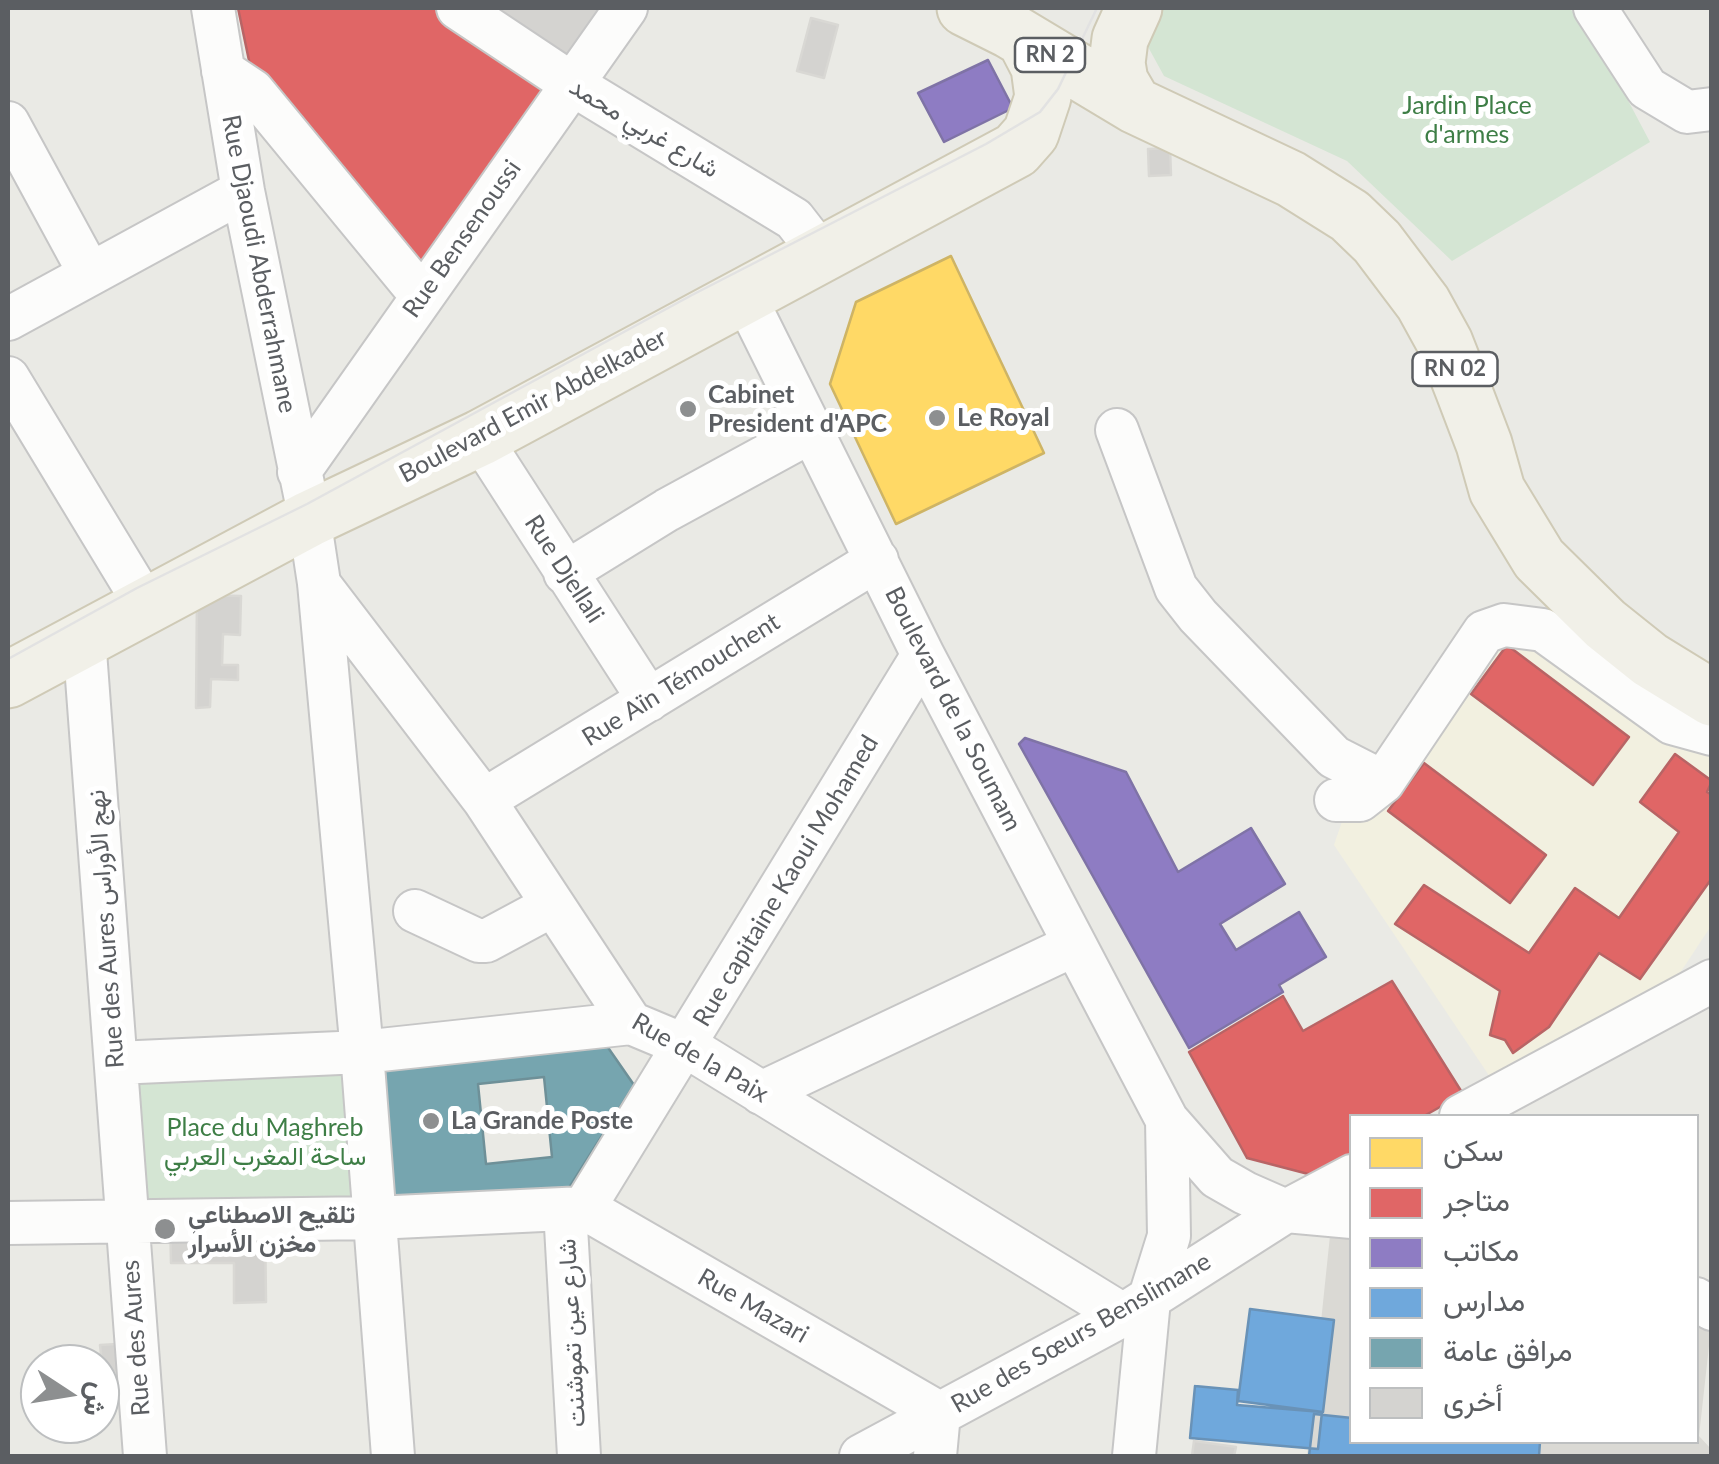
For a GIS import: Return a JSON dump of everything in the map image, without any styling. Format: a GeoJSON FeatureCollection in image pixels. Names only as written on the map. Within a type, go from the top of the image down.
{"type":"FeatureCollection","features":[{"type":"Feature","properties":{"kind":"main road","name":"RN 2"},"geometry":{"type":"LineString","coordinates":[[965,8],[1134,105]]}},
{"type":"Feature","properties":{"kind":"main road"},"geometry":{"type":"LineString","coordinates":[[1133,10],[1120,40],[1118,63],[1120,81],[1134,105]]}},
{"type":"Feature","properties":{"kind":"main road","name":"Boulevard Emir Abdelkader"},"geometry":{"type":"LineString","coordinates":[[8,680],[145,604],[304,495],[480,438],[1016,150],[1031,132],[1040,112],[1042,82],[1025,40]]}},
{"type":"Feature","properties":{"kind":"main road","name":"RN 02"},"geometry":{"type":"LineString","coordinates":[[1134,105],[1307,188],[1350,216],[1377,242],[1423,303],[1444,343],[1484,444],[1497,490],[1539,560],[1605,624],[1650,660],[1712,698]]}},
{"type":"Feature","properties":{"kind":"street","name":"Rue Djaoudi Abderrahmane"},"geometry":{"type":"LineString","coordinates":[[213,8],[243,191],[304,495]]}},
{"type":"Feature","properties":{"kind":"street","name":"شارع غربي محمد"},"geometry":{"type":"LineString","coordinates":[[458,8],[572,84],[794,219],[822,255]]}},
{"type":"Feature","properties":{"kind":"street","name":"Rue Bensenoussi"},"geometry":{"type":"LineString","coordinates":[[304,495],[421,295],[626,8]]}},
{"type":"Feature","properties":{"kind":"street"},"geometry":{"type":"LineString","coordinates":[[1595,8],[1646,88],[1688,112],[1712,109]]}},
{"type":"Feature","properties":{"kind":"street"},"geometry":{"type":"LineString","coordinates":[[223,71],[253,91],[421,295]]}},
{"type":"Feature","properties":{"kind":"street"},"geometry":{"type":"LineString","coordinates":[[8,122],[90,274]]}},
{"type":"Feature","properties":{"kind":"street"},"geometry":{"type":"LineString","coordinates":[[8,319],[243,191]]}},
{"type":"Feature","properties":{"kind":"street","name":"Boulevard de la Soumam"},"geometry":{"type":"LineString","coordinates":[[744,295],[923,655],[1167,1120]]}},
{"type":"Feature","properties":{"kind":"street"},"geometry":{"type":"LineString","coordinates":[[8,378],[145,604]]}},
{"type":"Feature","properties":{"kind":"street"},"geometry":{"type":"LineString","coordinates":[[1117,430],[1176,588],[1198,616],[1334,757],[1383,782]]}},
{"type":"Feature","properties":{"kind":"street"},"geometry":{"type":"LineString","coordinates":[[565,573],[667,510],[812,431]]}},
{"type":"Feature","properties":{"kind":"street","name":"Rue Djellali"},"geometry":{"type":"LineString","coordinates":[[480,438],[649,700]]}},
{"type":"Feature","properties":{"kind":"street"},"geometry":{"type":"LineString","coordinates":[[304,495],[319,584],[362,1052],[393,1456]]}},
{"type":"Feature","properties":{"kind":"street","name":"Rue Aïn Témouchent"},"geometry":{"type":"LineString","coordinates":[[484,800],[877,560]]}},
{"type":"Feature","properties":{"kind":"street","name":"Rue de la Paix"},"geometry":{"type":"LineString","coordinates":[[319,584],[484,800],[630,1023],[686,1046],[761,1093],[1136,1307]]}},
{"type":"Feature","properties":{"kind":"street"},"geometry":{"type":"LineString","coordinates":[[1336,800],[1360,800],[1383,782],[1484,632],[1504,625],[1543,630],[1672,723],[1712,734]]}},
{"type":"Feature","properties":{"kind":"street","name":"Rue des Aures نهج الأوراس"},"geometry":{"type":"LineString","coordinates":[[84,638],[128,1220]]}},
{"type":"Feature","properties":{"kind":"street","name":"Rue capitaine Kaoui Mohamed"},"geometry":{"type":"LineString","coordinates":[[575,1208],[686,1046],[923,655]]}},
{"type":"Feature","properties":{"kind":"street"},"geometry":{"type":"LineString","coordinates":[[415,911],[479,941],[553,905]]}},
{"type":"Feature","properties":{"kind":"street"},"geometry":{"type":"LineString","coordinates":[[761,1093],[1074,944]]}},
{"type":"Feature","properties":{"kind":"street"},"geometry":{"type":"LineString","coordinates":[[1466,1114],[1712,981]]}},
{"type":"Feature","properties":{"kind":"street"},"geometry":{"type":"LineString","coordinates":[[116,1063],[362,1052],[630,1023]]}},
{"type":"Feature","properties":{"kind":"street"},"geometry":{"type":"LineString","coordinates":[[1167,1120],[1217,1177],[1286,1211],[1349,1217]]}},
{"type":"Feature","properties":{"kind":"street"},"geometry":{"type":"LineString","coordinates":[[1134,1456],[1136,1307],[1169,1236],[1167,1120]]}},
{"type":"Feature","properties":{"kind":"street","name":"Rue des Sœurs Benslimane"},"geometry":{"type":"LineString","coordinates":[[861,1456],[1136,1307],[1286,1211],[1349,1178]]}},
{"type":"Feature","properties":{"kind":"street"},"geometry":{"type":"LineString","coordinates":[[8,1223],[374,1218],[575,1208]]}},
{"type":"Feature","properties":{"kind":"street","name":"Rue Mazari"},"geometry":{"type":"LineString","coordinates":[[575,1208],[940,1413]]}},
{"type":"Feature","properties":{"kind":"street","name":"شارع عين تموشنت"},"geometry":{"type":"LineString","coordinates":[[575,1208],[580,1456]]}},
{"type":"Feature","properties":{"kind":"street","name":"Rue des Aures"},"geometry":{"type":"LineString","coordinates":[[128,1220],[144,1456]]}},
{"type":"Feature","properties":{"kind":"street"},"geometry":{"type":"LineString","coordinates":[[935,1456],[940,1413]]}},
{"type":"Feature","properties":{"kind":"shaded area"},"geometry":{"type":"Polygon","coordinates":[[[1478,619],[1711,731],[1711,926],[1668,991],[1492,1080],[1334,845],[1355,783],[1478,619]]]}},
{"type":"Feature","properties":{"kind":"shaded area"},"geometry":{"type":"Polygon","coordinates":[[[1331,1226],[1349,1229],[1349,1444],[1699,1444],[1699,1436],[1711,1449],[1711,1456],[1307,1456],[1331,1226]]]}},
{"type":"Feature","properties":{"kind":"shaded area"},"geometry":{"type":"Polygon","coordinates":[[[1699,1319],[1711,1328],[1699,1436],[1699,1319]]]}},
{"type":"Feature","properties":{"kind":"green space","name":"Jardin Place d'armes"},"geometry":{"type":"Polygon","coordinates":[[[1163,8],[1570,8],[1613,72],[1650,142],[1452,261],[1347,161],[1164,76],[1147,45],[1163,8]]]}},
{"type":"Feature","properties":{"kind":"green space","name":"Place du Maghreb ساحة المغرب العربي"},"geometry":{"type":"Polygon","coordinates":[[[352,1071],[365,1208],[142,1210],[132,1081],[352,1071]]]}},
{"type":"Feature","properties":{"kind":"building: سكن","name":"Le Royal"},"geometry":{"type":"Polygon","coordinates":[[[951,256],[1044,453],[896,524],[830,384],[856,302],[951,256]]]}},
{"type":"Feature","properties":{"kind":"building: متاجر"},"geometry":{"type":"Polygon","coordinates":[[[238,8],[447,8],[553,79],[419,283],[251,70],[238,8]]]}},
{"type":"Feature","properties":{"kind":"building: متاجر"},"geometry":{"type":"Polygon","coordinates":[[[1507,645],[1629,737],[1593,785],[1471,694],[1507,645]]]}},
{"type":"Feature","properties":{"kind":"building: متاجر"},"geometry":{"type":"Polygon","coordinates":[[[1675,754],[1712,781],[1707,792],[1712,795],[1712,878],[1640,979],[1599,953],[1549,1027],[1513,1053],[1505,1040],[1490,1035],[1500,991],[1395,924],[1424,885],[1529,953],[1575,888],[1619,918],[1679,832],[1640,802],[1675,754]]]}},
{"type":"Feature","properties":{"kind":"building: متاجر"},"geometry":{"type":"Polygon","coordinates":[[[1424,763],[1546,855],[1510,903],[1388,811],[1424,763]]]}},
{"type":"Feature","properties":{"kind":"building: متاجر"},"geometry":{"type":"Polygon","coordinates":[[[1392,981],[1463,1094],[1428,1114],[1349,1114],[1349,1159],[1316,1176],[1247,1158],[1189,1052],[1283,996],[1303,1031],[1392,981]]]}},
{"type":"Feature","properties":{"kind":"building: مكاتب"},"geometry":{"type":"Polygon","coordinates":[[[988,60],[1013,108],[944,142],[918,93],[988,60]]]}},
{"type":"Feature","properties":{"kind":"building: مكاتب"},"geometry":{"type":"Polygon","coordinates":[[[1025,738],[1126,772],[1178,872],[1251,828],[1285,884],[1220,924],[1236,950],[1299,912],[1326,957],[1279,985],[1283,992],[1189,1048],[1019,744],[1025,738]]]}},
{"type":"Feature","properties":{"kind":"building: مدارس"},"geometry":{"type":"Polygon","coordinates":[[[1250,1309],[1334,1320],[1323,1412],[1238,1401],[1250,1309]]]}},
{"type":"Feature","properties":{"kind":"building: مدارس"},"geometry":{"type":"Polygon","coordinates":[[[1195,1386],[1238,1390],[1237,1405],[1322,1412],[1318,1449],[1190,1438],[1195,1386]]]}},
{"type":"Feature","properties":{"kind":"building: مدارس"},"geometry":{"type":"Polygon","coordinates":[[[1314,1414],[1349,1418],[1349,1444],[1540,1444],[1539,1456],[1309,1456],[1314,1414]]]}},
{"type":"Feature","properties":{"kind":"building: مرافق عامة","name":"La Grande Poste"},"geometry":{"type":"Polygon","coordinates":[[[600,1036],[634,1085],[567,1191],[387,1205],[374,1057],[600,1036]],[[544,1077],[478,1084],[486,1164],[552,1157],[544,1077]]]}},
{"type":"Feature","properties":{"kind":"building: أخرى"},"geometry":{"type":"Polygon","coordinates":[[[482,8],[615,8],[571,67],[482,8]]]}},
{"type":"Feature","properties":{"kind":"building: أخرى"},"geometry":{"type":"Polygon","coordinates":[[[811,18],[838,25],[824,78],[797,71],[811,18]]]}},
{"type":"Feature","properties":{"kind":"building: أخرى"},"geometry":{"type":"Polygon","coordinates":[[[1170,148],[1171,175],[1149,176],[1148,149],[1170,148]]]}},
{"type":"Feature","properties":{"kind":"building: أخرى"},"geometry":{"type":"Polygon","coordinates":[[[197,595],[241,596],[240,635],[223,634],[222,665],[238,665],[238,680],[211,679],[210,707],[196,708],[197,595]]]}},
{"type":"Feature","properties":{"kind":"building: أخرى"},"geometry":{"type":"Polygon","coordinates":[[[170,1218],[265,1218],[266,1302],[234,1303],[234,1263],[171,1263],[170,1218]]]}},
{"type":"Feature","properties":{"kind":"building: أخرى"},"geometry":{"type":"Polygon","coordinates":[[[135,1343],[137,1371],[120,1372],[118,1344],[135,1343]]]}},
{"type":"Feature","properties":{"kind":"building: أخرى"},"geometry":{"type":"Polygon","coordinates":[[[1194,1441],[1236,1447],[1234,1456],[1192,1456],[1194,1441]]]}},
{"type":"Feature","properties":{"kind":"tram line"},"geometry":{"type":"LineString","coordinates":[[8,659],[137,588],[307,504],[1040,112],[1058,89],[1097,8]]}},
{"type":"Feature","properties":{"kind":"place","name":"Cabinet President d'APC"},"geometry":{"type":"Point","coordinates":[688,409]}},
{"type":"Feature","properties":{"kind":"place","name":"Le Royal"},"geometry":{"type":"Point","coordinates":[937,418]}},
{"type":"Feature","properties":{"kind":"place","name":"La Grande Poste"},"geometry":{"type":"Point","coordinates":[431,1121]}},
{"type":"Feature","properties":{"kind":"place","name":"تلقيح الاصطناعي مخزن الأسرار"},"geometry":{"type":"Point","coordinates":[165,1229]}}]}
